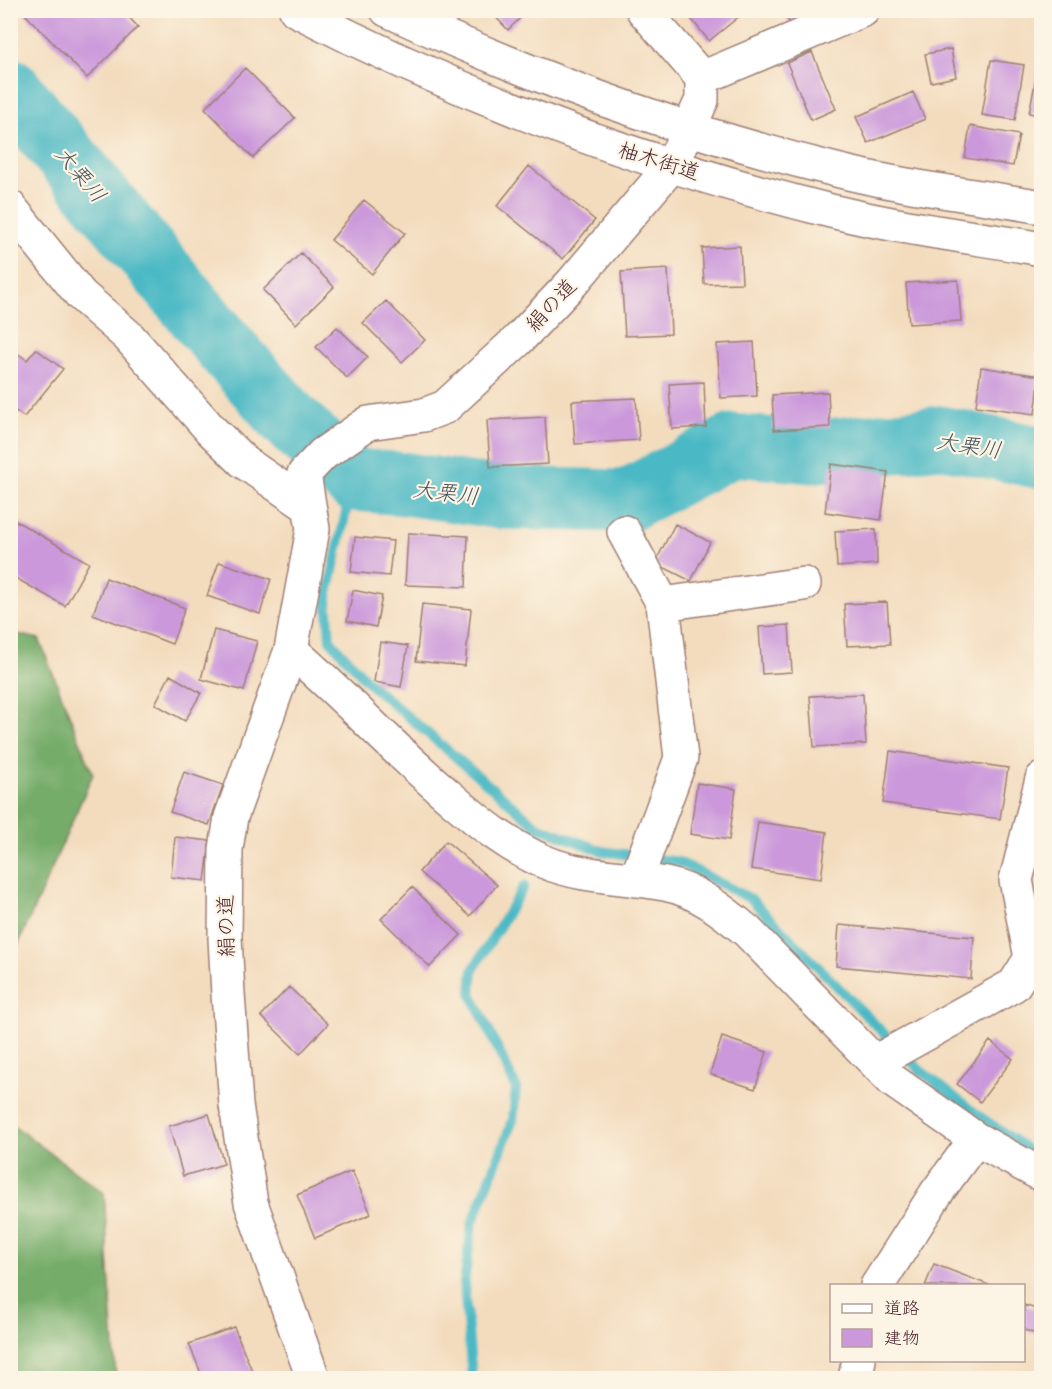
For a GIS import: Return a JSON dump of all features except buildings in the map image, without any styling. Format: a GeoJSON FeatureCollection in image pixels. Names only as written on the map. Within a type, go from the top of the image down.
{"type":"FeatureCollection","features":[{"type":"Feature","properties":{"kind":"street","name":"柚木街道"},"geometry":{"type":"LineString","coordinates":[[296,10],[422,71],[550,124],[672,165],[832,211],[1041,249]]}},
{"type":"Feature","properties":{"kind":"street","name":"柚木街道"},"geometry":{"type":"LineString","coordinates":[[387,10],[546,80],[690,129],[836,170],[1041,207]]}},
{"type":"Feature","properties":{"kind":"street"},"geometry":{"type":"LineString","coordinates":[[643,10],[702,78],[863,10]]}},
{"type":"Feature","properties":{"kind":"street","name":"絹の道"},"geometry":{"type":"LineString","coordinates":[[313,1378],[251,1203],[236,1105],[225,938],[226,849],[231,817],[291,650],[313,529],[304,474],[323,454],[368,423],[424,415],[446,407],[518,340],[572,283],[672,165],[702,100],[702,78]]}},
{"type":"Feature","properties":{"kind":"street"},"geometry":{"type":"LineString","coordinates":[[10,207],[81,295],[128,336],[211,430],[244,462],[309,507]]}},
{"type":"Feature","properties":{"kind":"street"},"geometry":{"type":"LineString","coordinates":[[624,532],[663,604],[681,758],[636,878]]}},
{"type":"Feature","properties":{"kind":"street"},"geometry":{"type":"LineString","coordinates":[[663,604],[804,584]]}},
{"type":"Feature","properties":{"kind":"street"},"geometry":{"type":"LineString","coordinates":[[291,650],[418,770],[485,827],[545,862],[607,877],[636,878],[667,884],[694,894],[720,909],[747,931],[877,1061],[893,1081],[976,1139],[1041,1175]]}},
{"type":"Feature","properties":{"kind":"street"},"geometry":{"type":"LineString","coordinates":[[877,1061],[1014,985],[1031,958],[1016,880],[1041,779]]}},
{"type":"Feature","properties":{"kind":"street"},"geometry":{"type":"LineString","coordinates":[[878,1284],[937,1192],[976,1139]]}},
{"type":"Feature","properties":{"kind":"street"},"geometry":{"type":"LineString","coordinates":[[855,1378],[858,1362]]}},
{"type":"Feature","properties":{"kind":"green space"},"geometry":{"type":"Polygon","coordinates":[[[11,633],[39,639],[93,774],[11,961],[11,633]]]}},
{"type":"Feature","properties":{"kind":"green space"},"geometry":{"type":"Polygon","coordinates":[[[10,1123],[104,1193],[116,1378],[11,1378],[10,1123]]]}},
{"type":"Feature","properties":{"kind":"waterway","name":"大栗川"},"geometry":{"type":"LineString","coordinates":[[10,89],[224,346],[288,418],[353,480],[407,484],[502,498],[626,501],[733,445],[811,452],[940,437],[1042,458]]}},
{"type":"Feature","properties":{"kind":"waterway"},"geometry":{"type":"LineString","coordinates":[[353,480],[327,598],[330,640],[373,687],[537,826],[602,851],[679,862],[751,899],[920,1070],[972,1111],[1031,1152]]}},
{"type":"Feature","properties":{"kind":"waterway"},"geometry":{"type":"LineString","coordinates":[[472,1378],[464,1284],[472,1224],[513,1120],[516,1087],[471,993],[473,970],[524,886]]}}]}
